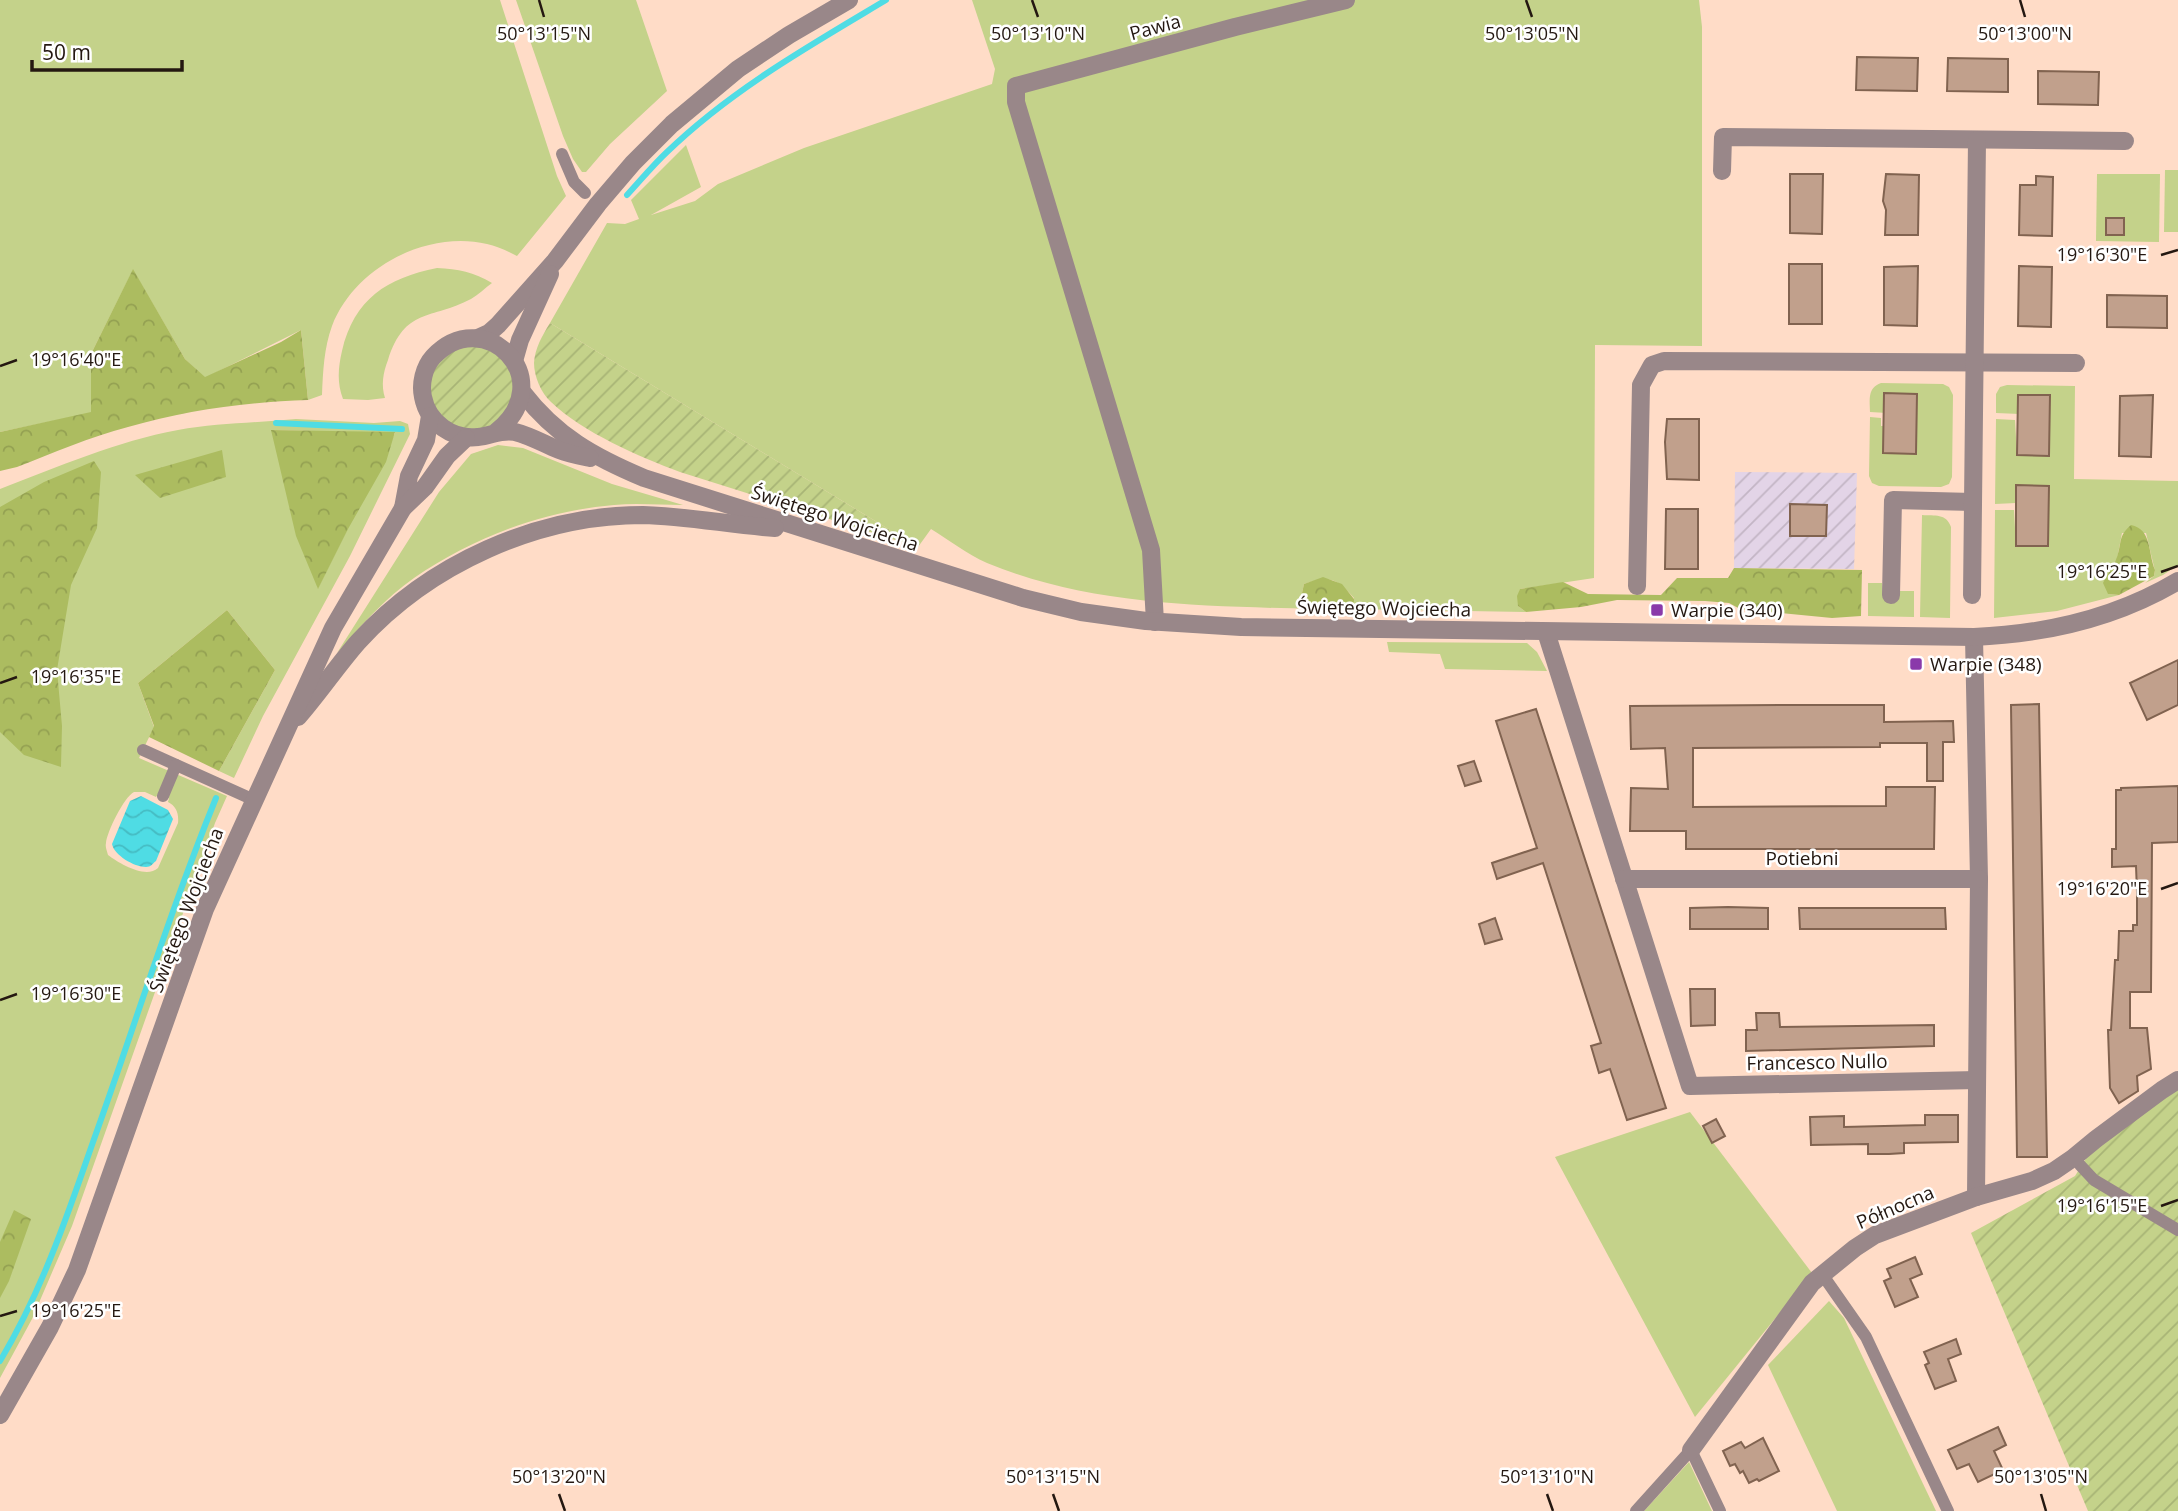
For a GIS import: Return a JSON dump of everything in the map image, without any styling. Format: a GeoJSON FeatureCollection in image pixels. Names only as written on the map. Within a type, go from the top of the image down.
{"type":"FeatureCollection","features":[{"type":"Feature","properties":{"kind":"street"},"geometry":{"type":"LineString","coordinates":[[478,338],[499,346],[514,361],[521,377],[523,393],[509,422],[496,432],[482,437],[466,438],[446,431],[430,416],[423,398],[422,379],[429,361],[442,347],[459,339],[478,338],[498,325],[555,261],[606,194],[672,124],[738,69],[849,0]]}},
{"type":"Feature","properties":{"kind":"street","name":"Pawia"},"geometry":{"type":"LineString","coordinates":[[1155,622],[1151,550],[1016,102],[1016,86],[1346,0]]}},
{"type":"Feature","properties":{"kind":"street"},"geometry":{"type":"LineString","coordinates":[[1722,171],[1723,137],[2125,141]]}},
{"type":"Feature","properties":{"kind":"street"},"geometry":{"type":"LineString","coordinates":[[1972,595],[1978,140]]}},
{"type":"Feature","properties":{"kind":"street"},"geometry":{"type":"LineString","coordinates":[[514,361],[520,340],[555,261]]}},
{"type":"Feature","properties":{"kind":"street"},"geometry":{"type":"LineString","coordinates":[[1637,586],[1640,385],[1652,365],[1664,361],[2076,363]]}},
{"type":"Feature","properties":{"kind":"street","name":"Świętego Wojciecha"},"geometry":{"type":"LineString","coordinates":[[523,393],[559,433],[605,461],[680,491],[1012,596],[1081,612],[1155,622],[1241,627],[1973,638],[2041,632],[2080,622],[2120,609],[2178,581]]}},
{"type":"Feature","properties":{"kind":"street","name":"Świętego Wojciecha"},"geometry":{"type":"LineString","coordinates":[[403,508],[409,476],[426,440],[430,416]]}},
{"type":"Feature","properties":{"kind":"street","name":"Świętego Wojciecha"},"geometry":{"type":"LineString","coordinates":[[496,432],[511,431],[562,452],[605,461]]}},
{"type":"Feature","properties":{"kind":"street","name":"Świętego Wojciecha"},"geometry":{"type":"LineString","coordinates":[[0,1415],[44,1339],[77,1270],[205,909],[332,628],[403,508],[425,487],[447,456],[466,438]]}},
{"type":"Feature","properties":{"kind":"street"},"geometry":{"type":"LineString","coordinates":[[1891,595],[1893,500],[1973,502]]}},
{"type":"Feature","properties":{"kind":"street"},"geometry":{"type":"LineString","coordinates":[[285,732],[359,642],[384,616],[444,572],[476,554],[514,538],[576,522],[620,516],[691,518],[807,531]]}},
{"type":"Feature","properties":{"kind":"street","name":"Francesco Nullo"},"geometry":{"type":"LineString","coordinates":[[1546,632],[1690,1086],[1977,1080]]}},
{"type":"Feature","properties":{"kind":"street"},"geometry":{"type":"LineString","coordinates":[[1973,638],[1979,878],[1976,1196]]}},
{"type":"Feature","properties":{"kind":"street","name":"Potiebni"},"geometry":{"type":"LineString","coordinates":[[1624,878],[1979,878]]}},
{"type":"Feature","properties":{"kind":"street","name":"Północna"},"geometry":{"type":"LineString","coordinates":[[1691,1450],[1812,1283],[1855,1248],[1875,1235],[1976,1196],[2032,1181],[2054,1171],[2178,1080]]}},
{"type":"Feature","properties":{"kind":"lane"},"geometry":{"type":"LineString","coordinates":[[562,154],[574,182],[585,193]]}},
{"type":"Feature","properties":{"kind":"lane"},"geometry":{"type":"LineString","coordinates":[[143,750],[254,800]]}},
{"type":"Feature","properties":{"kind":"lane"},"geometry":{"type":"LineString","coordinates":[[163,796],[176,765]]}},
{"type":"Feature","properties":{"kind":"lane"},"geometry":{"type":"LineString","coordinates":[[2080,1166],[2094,1180],[2178,1230]]}},
{"type":"Feature","properties":{"kind":"lane"},"geometry":{"type":"LineString","coordinates":[[1822,1275],[1866,1337],[1948,1511]]}},
{"type":"Feature","properties":{"kind":"lane"},"geometry":{"type":"LineString","coordinates":[[1636,1511],[1691,1450],[1720,1511]]}},
{"type":"Feature","properties":{"kind":"shaded area"},"geometry":{"type":"Polygon","coordinates":[[[1735,472],[1857,473],[1854,569],[1734,568],[1735,472]]]}},
{"type":"Feature","properties":{"kind":"green space"},"geometry":{"type":"Polygon","coordinates":[[[0,0],[500,0],[557,176],[566,196],[517,256],[487,244],[464,241],[440,243],[417,248],[375,271],[342,305],[327,343],[322,395],[308,400],[301,330],[205,378],[185,359],[133,270],[91,354],[91,413],[0,432],[0,0]]]}},
{"type":"Feature","properties":{"kind":"green space"},"geometry":{"type":"Polygon","coordinates":[[[516,0],[636,0],[667,91],[610,144],[586,172],[582,172],[573,159],[563,136],[516,0]]]}},
{"type":"Feature","properties":{"kind":"green space"},"geometry":{"type":"Polygon","coordinates":[[[972,0],[1699,0],[1702,27],[1702,346],[1595,345],[1594,578],[1520,589],[1518,606],[1526,612],[1349,609],[1354,604],[1354,598],[1343,586],[1326,579],[1304,584],[1302,593],[1315,609],[1148,601],[1067,588],[987,563],[931,529],[918,547],[550,323],[607,223],[625,224],[639,219],[631,200],[686,145],[701,187],[651,215],[695,201],[718,184],[804,148],[992,84],[995,69],[972,0]]]}},
{"type":"Feature","properties":{"kind":"green space"},"geometry":{"type":"Polygon","coordinates":[[[2165,170],[2178,170],[2178,232],[2164,232],[2165,170]]]}},
{"type":"Feature","properties":{"kind":"green space"},"geometry":{"type":"Polygon","coordinates":[[[2097,174],[2160,174],[2159,242],[2096,241],[2097,174]]]}},
{"type":"Feature","properties":{"kind":"green space"},"geometry":{"type":"Polygon","coordinates":[[[437,268],[466,272],[492,283],[471,299],[421,318],[403,331],[395,343],[385,370],[385,398],[343,399],[339,375],[342,351],[347,333],[364,305],[388,285],[419,272],[437,268]]]}},
{"type":"Feature","properties":{"kind":"green space"},"geometry":{"type":"Polygon","coordinates":[[[133,269],[185,359],[205,377],[301,330],[308,400],[239,405],[172,416],[128,427],[0,471],[0,432],[91,412],[91,354],[133,269]]]}},
{"type":"Feature","properties":{"kind":"green space"},"geometry":{"type":"Polygon","coordinates":[[[550,323],[918,547],[680,472],[595,433],[564,413],[541,389],[534,363],[542,337],[550,323]]]}},
{"type":"Feature","properties":{"kind":"green space"},"geometry":{"type":"Polygon","coordinates":[[[464,343],[495,347],[519,385],[498,426],[477,432],[449,424],[440,416],[430,395],[431,372],[437,361],[464,343]]]}},
{"type":"Feature","properties":{"kind":"green space"},"geometry":{"type":"Polygon","coordinates":[[[1881,383],[1943,384],[1949,387],[1953,395],[1952,477],[1949,484],[1941,487],[1879,486],[1872,483],[1869,476],[1870,417],[1881,418],[1881,426],[1884,426],[1883,453],[1916,454],[1887,413],[1870,412],[1871,391],[1881,383]]]}},
{"type":"Feature","properties":{"kind":"green space"},"geometry":{"type":"Polygon","coordinates":[[[2075,386],[2074,479],[2178,481],[2178,565],[2145,583],[2154,576],[2155,571],[2146,533],[2122,533],[2117,559],[2109,570],[2108,594],[2119,595],[2057,611],[1994,618],[1995,510],[2014,510],[2016,546],[2048,546],[2049,487],[2016,486],[2016,503],[1995,504],[1996,419],[2015,420],[2017,455],[2049,456],[2050,396],[2018,395],[2017,409],[2020,414],[1996,413],[1996,394],[2000,387],[2075,386]]]}},
{"type":"Feature","properties":{"kind":"green space"},"geometry":{"type":"Polygon","coordinates":[[[296,419],[374,423],[400,421],[408,424],[410,434],[350,556],[263,716],[234,778],[219,771],[275,670],[227,610],[138,683],[154,727],[139,758],[227,796],[215,823],[72,1226],[32,1319],[0,1378],[0,489],[88,455],[155,435],[207,426],[296,419]],[[272,430],[318,588],[395,433],[272,430]],[[134,792],[121,807],[113,823],[106,849],[108,855],[126,866],[140,871],[153,871],[158,868],[178,823],[177,813],[168,802],[169,798],[134,792]]]}},
{"type":"Feature","properties":{"kind":"green space"},"geometry":{"type":"Polygon","coordinates":[[[271,430],[395,432],[386,462],[318,589],[296,536],[271,430]]]}},
{"type":"Feature","properties":{"kind":"green space"},"geometry":{"type":"Polygon","coordinates":[[[498,445],[523,448],[612,484],[683,505],[622,504],[587,508],[534,520],[484,539],[436,564],[403,586],[373,613],[337,653],[439,492],[471,454],[498,445]]]}},
{"type":"Feature","properties":{"kind":"green space"},"geometry":{"type":"Polygon","coordinates":[[[222,450],[226,477],[160,498],[135,475],[222,450]]]}},
{"type":"Feature","properties":{"kind":"green space"},"geometry":{"type":"Polygon","coordinates":[[[94,461],[101,472],[97,528],[71,585],[57,670],[62,726],[61,767],[24,755],[0,732],[0,507],[44,482],[94,461]]]}},
{"type":"Feature","properties":{"kind":"green space"},"geometry":{"type":"Polygon","coordinates":[[[1922,515],[1943,517],[1951,527],[1950,618],[1920,617],[1922,515]]]}},
{"type":"Feature","properties":{"kind":"green space"},"geometry":{"type":"Polygon","coordinates":[[[2131,525],[2143,531],[2146,537],[2155,570],[2154,576],[2119,595],[2108,594],[2103,583],[2116,560],[2122,536],[2131,525]]]}},
{"type":"Feature","properties":{"kind":"green space"},"geometry":{"type":"Polygon","coordinates":[[[1734,568],[1862,570],[1861,616],[1832,618],[1769,612],[1705,601],[1617,600],[1581,607],[1526,612],[1518,606],[1517,596],[1520,589],[1563,582],[1588,594],[1661,595],[1677,578],[1728,578],[1734,568]]]}},
{"type":"Feature","properties":{"kind":"green space"},"geometry":{"type":"Polygon","coordinates":[[[1323,577],[1342,584],[1354,599],[1354,604],[1349,609],[1315,609],[1305,603],[1302,593],[1304,584],[1323,577]]]}},
{"type":"Feature","properties":{"kind":"green space"},"geometry":{"type":"Polygon","coordinates":[[[1868,583],[1882,583],[1883,595],[1914,591],[1914,617],[1868,616],[1868,583]]]}},
{"type":"Feature","properties":{"kind":"green space"},"geometry":{"type":"Polygon","coordinates":[[[227,610],[275,670],[219,771],[149,737],[154,726],[138,683],[227,610]]]}},
{"type":"Feature","properties":{"kind":"green space"},"geometry":{"type":"Polygon","coordinates":[[[1387,642],[1527,643],[1537,652],[1547,671],[1445,669],[1440,654],[1389,652],[1387,642]]]}},
{"type":"Feature","properties":{"kind":"green space"},"geometry":{"type":"Polygon","coordinates":[[[2178,1087],[2178,1511],[2088,1511],[1971,1233],[2075,1176],[2090,1152],[2178,1087]]]}},
{"type":"Feature","properties":{"kind":"green space"},"geometry":{"type":"Polygon","coordinates":[[[1690,1112],[1812,1273],[1695,1417],[1555,1157],[1690,1112]]]}},
{"type":"Feature","properties":{"kind":"green space"},"geometry":{"type":"Polygon","coordinates":[[[14,1210],[31,1219],[9,1281],[0,1298],[0,1242],[14,1210]]]}},
{"type":"Feature","properties":{"kind":"green space"},"geometry":{"type":"Polygon","coordinates":[[[1829,1301],[1844,1318],[1936,1511],[1837,1511],[1768,1365],[1829,1301]]]}},
{"type":"Feature","properties":{"kind":"green space"},"geometry":{"type":"Polygon","coordinates":[[[1689,1462],[1712,1511],[1644,1511],[1689,1462]]]}},
{"type":"Feature","properties":{"kind":"water"},"geometry":{"type":"Polygon","coordinates":[[[141,796],[168,810],[173,819],[156,861],[148,867],[125,860],[112,844],[130,801],[141,796]]]}},
{"type":"Feature","properties":{"kind":"building"},"geometry":{"type":"Polygon","coordinates":[[[1857,57],[1918,58],[1917,91],[1856,90],[1857,57]]]}},
{"type":"Feature","properties":{"kind":"building"},"geometry":{"type":"Polygon","coordinates":[[[1948,58],[2008,59],[2008,92],[1947,91],[1948,58]]]}},
{"type":"Feature","properties":{"kind":"building"},"geometry":{"type":"Polygon","coordinates":[[[2038,71],[2099,72],[2098,105],[2038,104],[2038,71]]]}},
{"type":"Feature","properties":{"kind":"building"},"geometry":{"type":"Polygon","coordinates":[[[1790,174],[1823,174],[1822,234],[1790,233],[1790,174]]]}},
{"type":"Feature","properties":{"kind":"building"},"geometry":{"type":"Polygon","coordinates":[[[1886,174],[1919,175],[1918,235],[1885,235],[1886,210],[1883,201],[1886,174]]]}},
{"type":"Feature","properties":{"kind":"building"},"geometry":{"type":"Polygon","coordinates":[[[2036,176],[2053,177],[2052,236],[2019,235],[2020,185],[2036,185],[2036,176]]]}},
{"type":"Feature","properties":{"kind":"building"},"geometry":{"type":"Polygon","coordinates":[[[2106,218],[2124,218],[2124,235],[2106,235],[2106,218]]]}},
{"type":"Feature","properties":{"kind":"building"},"geometry":{"type":"Polygon","coordinates":[[[1789,264],[1822,264],[1822,324],[1789,324],[1789,264]]]}},
{"type":"Feature","properties":{"kind":"building"},"geometry":{"type":"Polygon","coordinates":[[[1918,266],[1917,326],[1884,325],[1884,267],[1918,266]]]}},
{"type":"Feature","properties":{"kind":"building"},"geometry":{"type":"Polygon","coordinates":[[[2019,266],[2052,267],[2051,327],[2018,326],[2019,266]]]}},
{"type":"Feature","properties":{"kind":"building"},"geometry":{"type":"Polygon","coordinates":[[[2107,295],[2167,296],[2167,328],[2107,327],[2107,295]]]}},
{"type":"Feature","properties":{"kind":"building"},"geometry":{"type":"Polygon","coordinates":[[[1884,393],[1917,394],[1916,454],[1883,453],[1884,393]]]}},
{"type":"Feature","properties":{"kind":"building"},"geometry":{"type":"Polygon","coordinates":[[[2018,395],[2050,395],[2049,456],[2017,455],[2018,395]]]}},
{"type":"Feature","properties":{"kind":"building"},"geometry":{"type":"Polygon","coordinates":[[[2153,395],[2151,457],[2119,456],[2120,396],[2153,395]]]}},
{"type":"Feature","properties":{"kind":"building"},"geometry":{"type":"Polygon","coordinates":[[[1667,419],[1699,419],[1699,480],[1667,479],[1667,419]]]}},
{"type":"Feature","properties":{"kind":"building"},"geometry":{"type":"Polygon","coordinates":[[[2016,485],[2049,486],[2048,546],[2016,546],[2016,485]]]}},
{"type":"Feature","properties":{"kind":"building"},"geometry":{"type":"Polygon","coordinates":[[[1790,504],[1827,505],[1826,536],[1790,536],[1790,504]]]}},
{"type":"Feature","properties":{"kind":"building"},"geometry":{"type":"Polygon","coordinates":[[[1666,509],[1698,509],[1698,569],[1665,569],[1666,509]]]}},
{"type":"Feature","properties":{"kind":"building"},"geometry":{"type":"Polygon","coordinates":[[[2178,660],[2178,705],[2147,720],[2130,683],[2178,660]]]}},
{"type":"Feature","properties":{"kind":"building"},"geometry":{"type":"Polygon","coordinates":[[[2039,704],[2047,1157],[2017,1157],[2011,705],[2039,704]]]}},
{"type":"Feature","properties":{"kind":"building"},"geometry":{"type":"Polygon","coordinates":[[[1884,705],[1884,722],[1953,721],[1954,742],[1943,742],[1943,781],[1927,781],[1927,743],[1880,743],[1880,747],[1693,748],[1693,807],[1886,806],[1886,787],[1935,787],[1934,849],[1686,849],[1686,831],[1630,831],[1631,788],[1668,789],[1665,748],[1631,749],[1630,706],[1884,705]]]}},
{"type":"Feature","properties":{"kind":"building"},"geometry":{"type":"Polygon","coordinates":[[[1536,709],[1666,1108],[1627,1120],[1610,1069],[1599,1073],[1591,1046],[1601,1043],[1543,863],[1497,879],[1492,863],[1537,848],[1496,721],[1536,709]]]}},
{"type":"Feature","properties":{"kind":"building"},"geometry":{"type":"Polygon","coordinates":[[[1474,761],[1481,781],[1465,786],[1458,766],[1474,761]]]}},
{"type":"Feature","properties":{"kind":"building"},"geometry":{"type":"Polygon","coordinates":[[[2178,786],[2178,842],[2152,843],[2151,992],[2130,992],[2130,1028],[2147,1028],[2151,1069],[2137,1076],[2138,1091],[2119,1103],[2110,1088],[2108,1030],[2111,1030],[2119,931],[2133,931],[2133,925],[2137,925],[2137,892],[2136,866],[2112,867],[2112,849],[2116,849],[2116,790],[2178,786]]]}},
{"type":"Feature","properties":{"kind":"building"},"geometry":{"type":"Polygon","coordinates":[[[1690,908],[1768,908],[1768,929],[1690,929],[1690,908]]]}},
{"type":"Feature","properties":{"kind":"building"},"geometry":{"type":"Polygon","coordinates":[[[1799,908],[1945,908],[1946,929],[1800,929],[1799,908]]]}},
{"type":"Feature","properties":{"kind":"building"},"geometry":{"type":"Polygon","coordinates":[[[1495,918],[1502,939],[1485,944],[1479,924],[1495,918]]]}},
{"type":"Feature","properties":{"kind":"building"},"geometry":{"type":"Polygon","coordinates":[[[1690,989],[1715,989],[1715,1025],[1691,1026],[1690,989]]]}},
{"type":"Feature","properties":{"kind":"building"},"geometry":{"type":"Polygon","coordinates":[[[1756,1013],[1779,1013],[1780,1027],[1934,1025],[1934,1046],[1746,1051],[1746,1030],[1757,1030],[1756,1013]]]}},
{"type":"Feature","properties":{"kind":"building"},"geometry":{"type":"Polygon","coordinates":[[[1925,1115],[1958,1115],[1958,1142],[1904,1143],[1904,1153],[1889,1154],[1868,1154],[1868,1144],[1811,1145],[1810,1117],[1844,1116],[1844,1127],[1925,1125],[1925,1115]]]}},
{"type":"Feature","properties":{"kind":"building"},"geometry":{"type":"Polygon","coordinates":[[[1716,1119],[1725,1136],[1712,1143],[1703,1126],[1716,1119]]]}},
{"type":"Feature","properties":{"kind":"building"},"geometry":{"type":"Polygon","coordinates":[[[1915,1257],[1922,1274],[1910,1279],[1918,1297],[1895,1307],[1884,1281],[1891,1278],[1887,1269],[1915,1257]]]}},
{"type":"Feature","properties":{"kind":"building"},"geometry":{"type":"Polygon","coordinates":[[[1956,1339],[1961,1354],[1948,1359],[1956,1381],[1935,1389],[1925,1365],[1929,1363],[1924,1352],[1956,1339]]]}},
{"type":"Feature","properties":{"kind":"building"},"geometry":{"type":"Polygon","coordinates":[[[1998,1427],[2006,1445],[1994,1451],[2003,1470],[1978,1482],[1969,1464],[1957,1469],[1948,1450],[1998,1427]]]}},
{"type":"Feature","properties":{"kind":"building"},"geometry":{"type":"Polygon","coordinates":[[[1763,1438],[1779,1471],[1749,1483],[1743,1471],[1740,1473],[1735,1464],[1730,1466],[1723,1451],[1741,1442],[1745,1448],[1763,1438]]]}},
{"type":"Feature","properties":{"kind":"waterway"},"geometry":{"type":"LineString","coordinates":[[627,195],[667,152],[717,109],[772,70],[886,0]]}},
{"type":"Feature","properties":{"kind":"waterway"},"geometry":{"type":"LineString","coordinates":[[276,423],[402,429]]}},
{"type":"Feature","properties":{"kind":"waterway"},"geometry":{"type":"LineString","coordinates":[[0,1361],[41,1282],[63,1226],[168,926],[216,798]]}},
{"type":"Feature","properties":{"kind":"place","name":"Warpie (340)"},"geometry":{"type":"Point","coordinates":[1657,610]}},
{"type":"Feature","properties":{"kind":"place","name":"Warpie (348)"},"geometry":{"type":"Point","coordinates":[1916,664]}}]}
